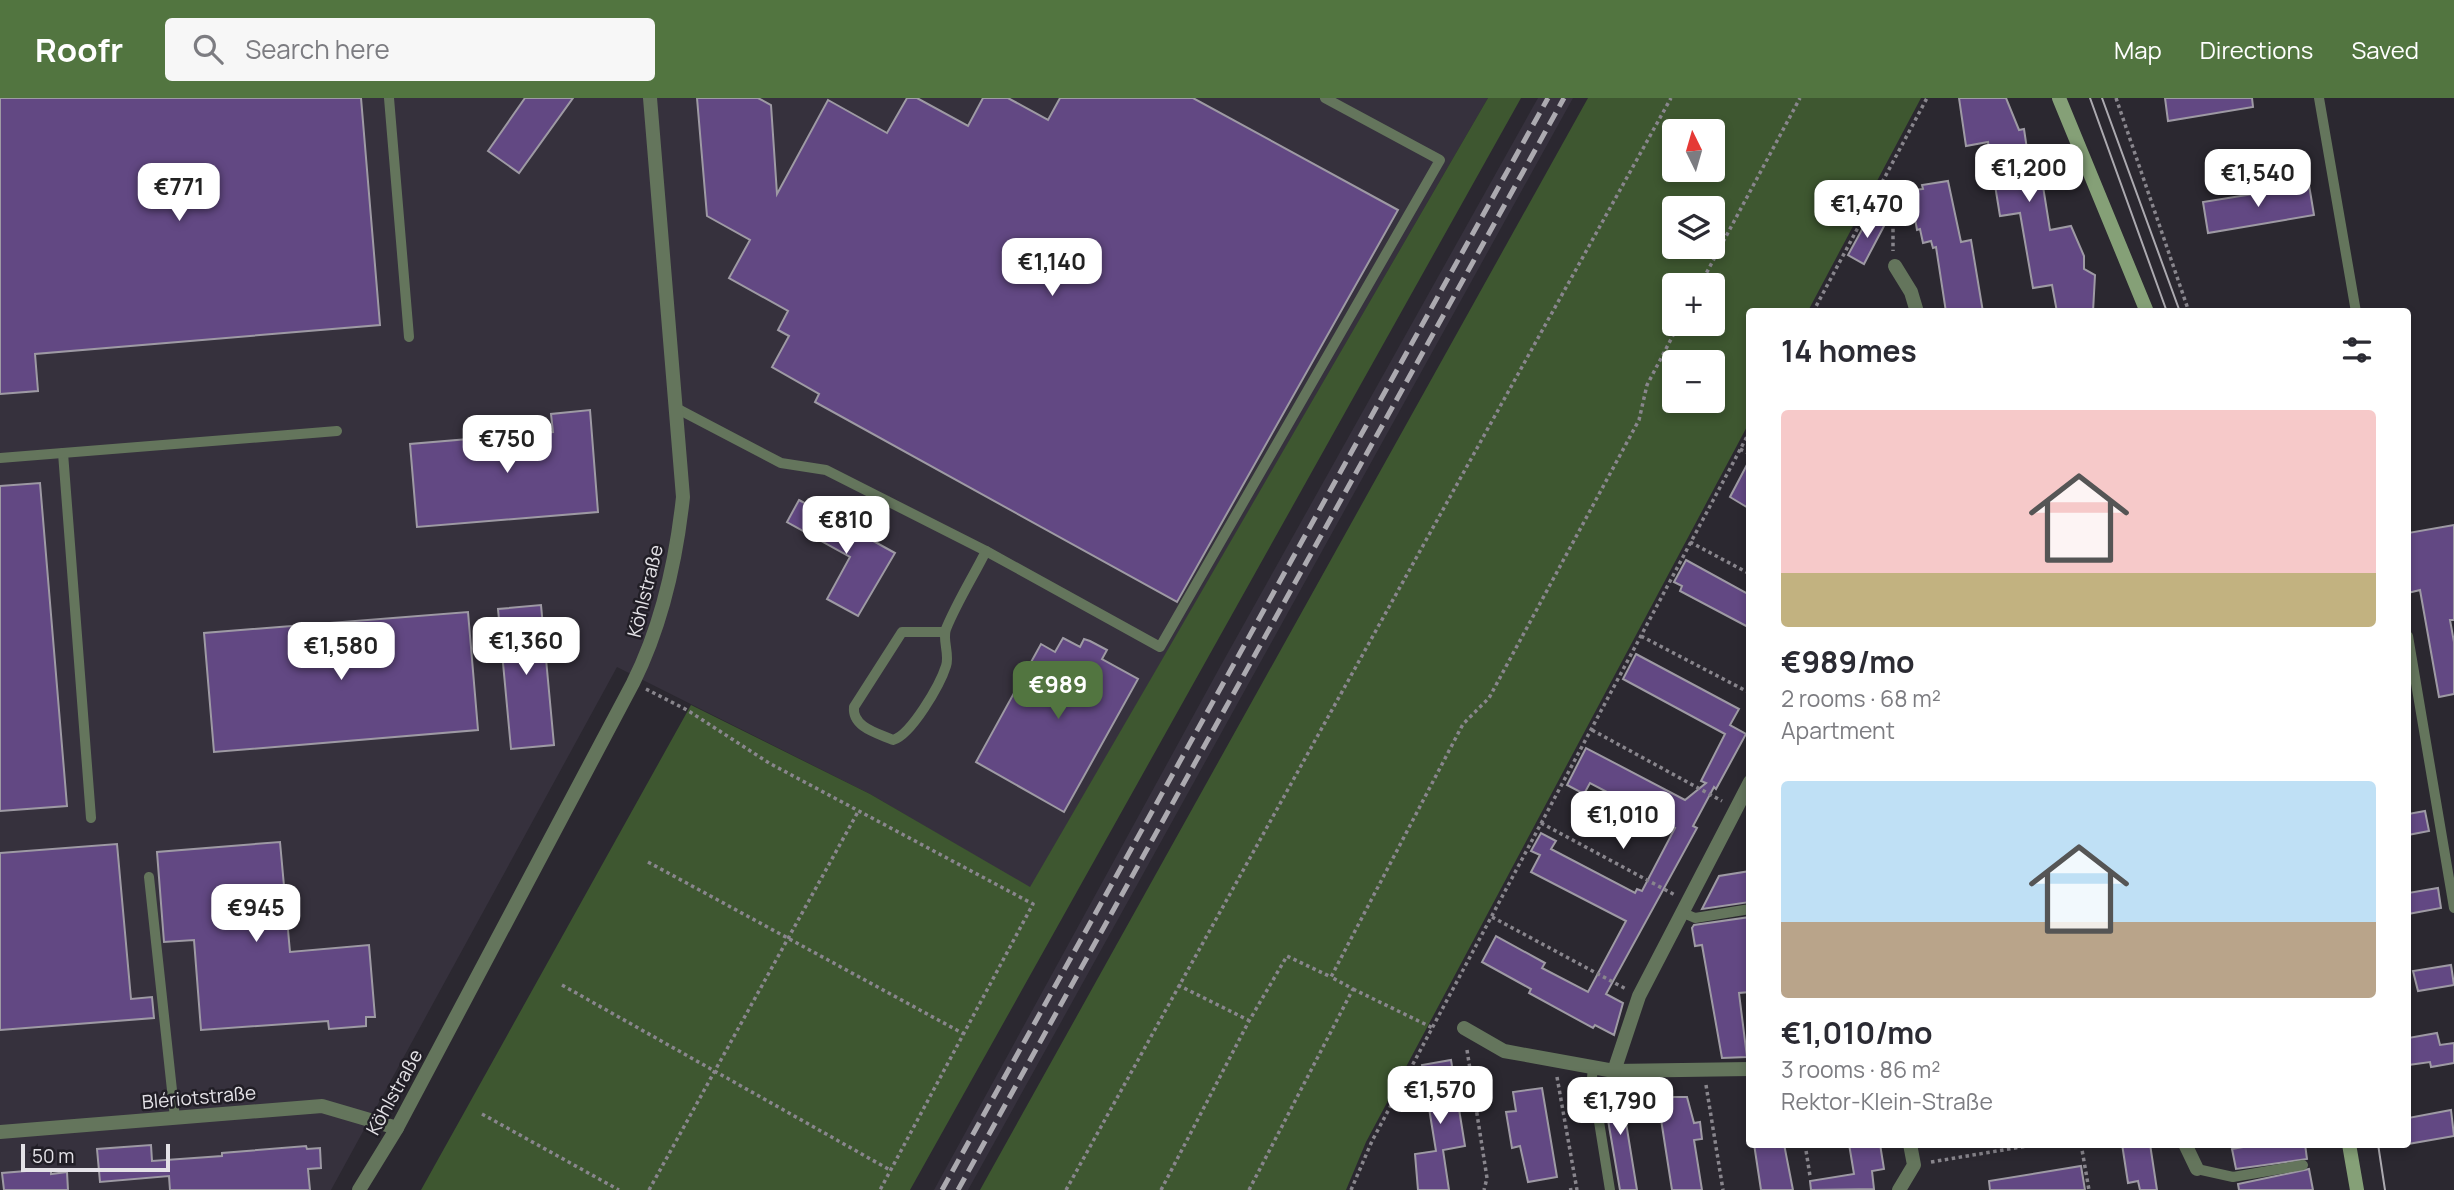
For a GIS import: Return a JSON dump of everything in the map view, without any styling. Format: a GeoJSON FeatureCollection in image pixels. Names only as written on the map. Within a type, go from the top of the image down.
{"type":"FeatureCollection","features":[{"type":"Feature","properties":{"kind":"street","name":"Köhlstraße"},"geometry":{"type":"LineString","coordinates":[[359,1190],[397,1128],[633,683],[657,631],[679,532],[683,497],[650,98]]}},
{"type":"Feature","properties":{"kind":"street"},"geometry":{"type":"LineString","coordinates":[[2059,98],[2145,308]]}},
{"type":"Feature","properties":{"kind":"street"},"geometry":{"type":"LineString","coordinates":[[1895,266],[1911,292],[1916,308]]}},
{"type":"Feature","properties":{"kind":"street"},"geometry":{"type":"LineString","coordinates":[[1614,1071],[1639,996],[1684,906],[1743,808]]}},
{"type":"Feature","properties":{"kind":"street"},"geometry":{"type":"LineString","coordinates":[[1464,1028],[1504,1051],[1593,1068],[1614,1071],[1704,1072],[1746,1069]]}},
{"type":"Feature","properties":{"kind":"street","name":"Blériotstraße"},"geometry":{"type":"LineString","coordinates":[[0,1132],[322,1106],[397,1128]]}},
{"type":"Feature","properties":{"kind":"street"},"geometry":{"type":"LineString","coordinates":[[1899,1190],[1914,1165],[1911,1148]]}},
{"type":"Feature","properties":{"kind":"street"},"geometry":{"type":"LineString","coordinates":[[2187,1148],[2197,1169]]}},
{"type":"Feature","properties":{"kind":"street"},"geometry":{"type":"LineString","coordinates":[[2350,1148],[2357,1190]]}},
{"type":"Feature","properties":{"kind":"lane"},"geometry":{"type":"LineString","coordinates":[[389,98],[410,337]]}},
{"type":"Feature","properties":{"kind":"lane"},"geometry":{"type":"LineString","coordinates":[[676,408],[781,463],[826,470],[986,551],[1160,647],[1440,160],[1325,98]]}},
{"type":"Feature","properties":{"kind":"lane"},"geometry":{"type":"LineString","coordinates":[[2319,98],[2355,308]]}},
{"type":"Feature","properties":{"kind":"lane"},"geometry":{"type":"LineString","coordinates":[[0,458],[337,431]]}},
{"type":"Feature","properties":{"kind":"lane"},"geometry":{"type":"LineString","coordinates":[[63,453],[91,818]]}},
{"type":"Feature","properties":{"kind":"lane"},"geometry":{"type":"LineString","coordinates":[[945,632],[902,632],[854,707],[853,715],[858,722],[893,740],[906,732],[946,667],[948,650],[945,632],[986,551]]}},
{"type":"Feature","properties":{"kind":"lane"},"geometry":{"type":"LineString","coordinates":[[2411,651],[2454,908]]}},
{"type":"Feature","properties":{"kind":"lane"},"geometry":{"type":"LineString","coordinates":[[149,877],[175,1118]]}},
{"type":"Feature","properties":{"kind":"lane"},"geometry":{"type":"LineString","coordinates":[[1684,906],[1695,918],[1746,910]]}},
{"type":"Feature","properties":{"kind":"lane"},"geometry":{"type":"LineString","coordinates":[[1593,1068],[1592,1078],[1610,1190]]}},
{"type":"Feature","properties":{"kind":"lane"},"geometry":{"type":"LineString","coordinates":[[2197,1169],[2233,1177],[2303,1165]]}},
{"type":"Feature","properties":{"kind":"path"},"geometry":{"type":"LineString","coordinates":[[1066,1190],[1671,98]]}},
{"type":"Feature","properties":{"kind":"path"},"geometry":{"type":"LineString","coordinates":[[1706,273],[1800,98]]}},
{"type":"Feature","properties":{"kind":"path"},"geometry":{"type":"LineString","coordinates":[[1815,308],[1927,98]]}},
{"type":"Feature","properties":{"kind":"path"},"geometry":{"type":"LineString","coordinates":[[2116,98],[2188,308]]}},
{"type":"Feature","properties":{"kind":"path"},"geometry":{"type":"LineString","coordinates":[[1868,209],[1893,222],[1895,266]]}},
{"type":"Feature","properties":{"kind":"path"},"geometry":{"type":"LineString","coordinates":[[1331,977],[1463,724],[1489,698],[1639,420],[1647,385],[1673,336]]}},
{"type":"Feature","properties":{"kind":"path"},"geometry":{"type":"LineString","coordinates":[[1351,1190],[1372,1142],[1746,438]]}},
{"type":"Feature","properties":{"kind":"path"},"geometry":{"type":"LineString","coordinates":[[1740,449],[1746,452]]}},
{"type":"Feature","properties":{"kind":"path"},"geometry":{"type":"LineString","coordinates":[[1690,542],[1746,572]]}},
{"type":"Feature","properties":{"kind":"path"},"geometry":{"type":"LineString","coordinates":[[1641,636],[1746,691]]}},
{"type":"Feature","properties":{"kind":"path"},"geometry":{"type":"LineString","coordinates":[[633,683],[687,710],[769,763],[1033,904],[880,1190]]}},
{"type":"Feature","properties":{"kind":"path"},"geometry":{"type":"LineString","coordinates":[[1592,730],[1743,808]]}},
{"type":"Feature","properties":{"kind":"path"},"geometry":{"type":"LineString","coordinates":[[649,1190],[859,810]]}},
{"type":"Feature","properties":{"kind":"path"},"geometry":{"type":"LineString","coordinates":[[1541,823],[1684,906]]}},
{"type":"Feature","properties":{"kind":"path"},"geometry":{"type":"LineString","coordinates":[[648,862],[964,1034]]}},
{"type":"Feature","properties":{"kind":"path"},"geometry":{"type":"LineString","coordinates":[[1492,917],[1639,996]]}},
{"type":"Feature","properties":{"kind":"path"},"geometry":{"type":"LineString","coordinates":[[1161,1190],[1249,1021],[1287,956],[1433,1028]]}},
{"type":"Feature","properties":{"kind":"path"},"geometry":{"type":"LineString","coordinates":[[562,985],[890,1170]]}},
{"type":"Feature","properties":{"kind":"path"},"geometry":{"type":"LineString","coordinates":[[1178,985],[1249,1021]]}},
{"type":"Feature","properties":{"kind":"path"},"geometry":{"type":"LineString","coordinates":[[1249,1190],[1353,989]]}},
{"type":"Feature","properties":{"kind":"path"},"geometry":{"type":"LineString","coordinates":[[1464,1028],[1487,1178],[1484,1190]]}},
{"type":"Feature","properties":{"kind":"path"},"geometry":{"type":"LineString","coordinates":[[1554,1061],[1577,1189],[1569,1190]]}},
{"type":"Feature","properties":{"kind":"path"},"geometry":{"type":"LineString","coordinates":[[1704,1072],[1723,1190]]}},
{"type":"Feature","properties":{"kind":"path"},"geometry":{"type":"LineString","coordinates":[[482,1114],[618,1190]]}},
{"type":"Feature","properties":{"kind":"path"},"geometry":{"type":"LineString","coordinates":[[1806,1148],[1810,1176]]}},
{"type":"Feature","properties":{"kind":"path"},"geometry":{"type":"LineString","coordinates":[[1914,1165],[2015,1148]]}},
{"type":"Feature","properties":{"kind":"path"},"geometry":{"type":"LineString","coordinates":[[2082,1148],[2089,1190]]}},
{"type":"Feature","properties":{"kind":"shaded area"},"geometry":{"type":"Polygon","coordinates":[[[0,98],[1488,98],[1030,888],[870,794],[617,667],[331,1190],[0,1190],[0,98]]]}},
{"type":"Feature","properties":{"kind":"shaded area"},"geometry":{"type":"Polygon","coordinates":[[[1538,98],[1573,98],[968,1190],[934,1190],[1220,667],[1538,98]]]}},
{"type":"Feature","properties":{"kind":"green space"},"geometry":{"type":"Polygon","coordinates":[[[1488,98],[1521,98],[910,1190],[421,1190],[691,705],[870,794],[1030,887],[1488,98]]]}},
{"type":"Feature","properties":{"kind":"green space"},"geometry":{"type":"Polygon","coordinates":[[[1588,98],[1921,98],[1810,308],[1746,308],[1746,429],[1366,1142],[1346,1190],[980,1190],[1588,98]]]}},
{"type":"Feature","properties":{"kind":"building"},"geometry":{"type":"Polygon","coordinates":[[[0,98],[361,98],[380,325],[35,354],[38,391],[0,394],[0,98]]]}},
{"type":"Feature","properties":{"kind":"building"},"geometry":{"type":"Polygon","coordinates":[[[525,98],[573,98],[519,173],[488,151],[525,98]]]}},
{"type":"Feature","properties":{"kind":"building"},"geometry":{"type":"Polygon","coordinates":[[[697,98],[758,98],[771,105],[777,194],[828,100],[887,133],[907,98],[917,98],[968,126],[983,98],[1008,98],[1048,120],[1060,98],[1193,98],[1398,210],[1177,602],[815,402],[819,394],[772,367],[789,336],[778,330],[788,311],[729,278],[750,240],[707,216],[697,98]]]}},
{"type":"Feature","properties":{"kind":"building"},"geometry":{"type":"Polygon","coordinates":[[[1959,98],[2006,98],[2019,130],[2024,129],[2028,156],[2038,155],[2050,230],[2071,226],[2084,256],[2084,269],[2095,275],[2093,308],[2056,308],[2052,285],[2033,288],[2020,213],[2000,216],[1988,142],[1966,146],[1959,98]]]}},
{"type":"Feature","properties":{"kind":"building"},"geometry":{"type":"Polygon","coordinates":[[[2165,98],[2252,98],[2253,107],[2168,121],[2165,98]]]}},
{"type":"Feature","properties":{"kind":"building"},"geometry":{"type":"Polygon","coordinates":[[[1948,181],[1961,242],[1971,240],[1982,308],[1945,308],[1936,247],[1933,248],[1931,241],[1923,243],[1920,229],[1917,230],[1911,196],[1915,196],[1915,190],[1923,189],[1922,185],[1948,181]]]}},
{"type":"Feature","properties":{"kind":"building"},"geometry":{"type":"Polygon","coordinates":[[[2309,185],[2314,215],[2208,233],[2203,202],[2309,185]]]}},
{"type":"Feature","properties":{"kind":"building"},"geometry":{"type":"Polygon","coordinates":[[[1870,215],[1885,224],[1864,264],[1848,255],[1870,215]]]}},
{"type":"Feature","properties":{"kind":"building"},"geometry":{"type":"Polygon","coordinates":[[[590,410],[598,512],[417,527],[410,444],[553,432],[551,414],[590,410]]]}},
{"type":"Feature","properties":{"kind":"building"},"geometry":{"type":"Polygon","coordinates":[[[1746,467],[1746,507],[1730,497],[1746,467]]]}},
{"type":"Feature","properties":{"kind":"building"},"geometry":{"type":"Polygon","coordinates":[[[40,483],[67,806],[0,811],[0,486],[40,483]]]}},
{"type":"Feature","properties":{"kind":"building"},"geometry":{"type":"Polygon","coordinates":[[[799,500],[895,553],[858,616],[827,599],[850,557],[787,522],[799,500]]]}},
{"type":"Feature","properties":{"kind":"building"},"geometry":{"type":"Polygon","coordinates":[[[2454,525],[2454,620],[2450,620],[2454,642],[2454,694],[2439,697],[2420,590],[2411,592],[2411,532],[2454,525]]]}},
{"type":"Feature","properties":{"kind":"building"},"geometry":{"type":"Polygon","coordinates":[[[1686,560],[1746,593],[1746,626],[1680,591],[1682,586],[1674,582],[1686,560]]]}},
{"type":"Feature","properties":{"kind":"building"},"geometry":{"type":"Polygon","coordinates":[[[541,605],[554,745],[511,749],[498,609],[541,605]]]}},
{"type":"Feature","properties":{"kind":"building"},"geometry":{"type":"Polygon","coordinates":[[[468,612],[478,730],[214,752],[204,633],[468,612]]]}},
{"type":"Feature","properties":{"kind":"building"},"geometry":{"type":"Polygon","coordinates":[[[1063,638],[1080,647],[1084,639],[1107,650],[1102,659],[1138,679],[1064,812],[976,762],[1041,644],[1055,652],[1063,638]]]}},
{"type":"Feature","properties":{"kind":"building"},"geometry":{"type":"Polygon","coordinates":[[[1636,654],[1739,709],[1730,725],[1746,734],[1693,826],[1697,828],[1606,994],[1623,1003],[1614,1035],[1595,1025],[1593,1028],[1529,993],[1531,989],[1482,962],[1496,936],[1545,963],[1542,968],[1588,992],[1626,921],[1531,872],[1540,855],[1531,851],[1541,833],[1556,841],[1551,849],[1635,893],[1637,889],[1642,891],[1675,828],[1644,812],[1640,821],[1623,812],[1628,803],[1590,783],[1584,794],[1567,785],[1586,748],[1685,800],[1706,783],[1701,781],[1725,734],[1623,679],[1636,654]]]}},
{"type":"Feature","properties":{"kind":"building"},"geometry":{"type":"Polygon","coordinates":[[[2425,811],[2429,831],[2411,834],[2411,813],[2425,811]]]}},
{"type":"Feature","properties":{"kind":"building"},"geometry":{"type":"Polygon","coordinates":[[[280,842],[290,952],[369,945],[375,1017],[366,1017],[366,1026],[329,1029],[328,1021],[201,1030],[194,940],[164,942],[157,852],[280,842]]]}},
{"type":"Feature","properties":{"kind":"building"},"geometry":{"type":"Polygon","coordinates":[[[117,844],[131,999],[152,997],[154,1018],[0,1030],[0,853],[117,844]]]}},
{"type":"Feature","properties":{"kind":"building"},"geometry":{"type":"Polygon","coordinates":[[[1746,872],[1746,903],[1702,909],[1719,876],[1746,872]]]}},
{"type":"Feature","properties":{"kind":"building"},"geometry":{"type":"Polygon","coordinates":[[[2438,888],[2441,908],[2411,913],[2411,892],[2438,888]]]}},
{"type":"Feature","properties":{"kind":"building"},"geometry":{"type":"Polygon","coordinates":[[[1746,918],[1746,992],[1739,993],[1746,1057],[1722,1058],[1702,945],[1695,946],[1692,928],[1694,925],[1746,918]]]}},
{"type":"Feature","properties":{"kind":"building"},"geometry":{"type":"Polygon","coordinates":[[[2451,965],[2454,985],[2418,991],[2413,971],[2451,965]]]}},
{"type":"Feature","properties":{"kind":"building"},"geometry":{"type":"Polygon","coordinates":[[[2437,1033],[2440,1045],[2454,1043],[2454,1063],[2431,1067],[2430,1062],[2411,1065],[2411,1037],[2437,1033]]]}},
{"type":"Feature","properties":{"kind":"building"},"geometry":{"type":"Polygon","coordinates":[[[1451,1060],[1465,1146],[1443,1150],[1449,1190],[1418,1190],[1415,1154],[1436,1151],[1422,1065],[1451,1060]]]}},
{"type":"Feature","properties":{"kind":"building"},"geometry":{"type":"Polygon","coordinates":[[[1602,1085],[1620,1086],[1637,1190],[1620,1190],[1602,1085]]]}},
{"type":"Feature","properties":{"kind":"building"},"geometry":{"type":"Polygon","coordinates":[[[1542,1088],[1557,1177],[1528,1182],[1520,1146],[1512,1148],[1506,1112],[1516,1111],[1513,1092],[1542,1088]]]}},
{"type":"Feature","properties":{"kind":"building"},"geometry":{"type":"Polygon","coordinates":[[[1687,1097],[1694,1123],[1700,1122],[1702,1139],[1694,1140],[1702,1190],[1672,1190],[1658,1100],[1687,1097]]]}},
{"type":"Feature","properties":{"kind":"building"},"geometry":{"type":"Polygon","coordinates":[[[2451,1110],[2454,1136],[2411,1143],[2411,1117],[2451,1110]]]}},
{"type":"Feature","properties":{"kind":"building"},"geometry":{"type":"Polygon","coordinates":[[[151,1145],[152,1161],[306,1146],[307,1149],[320,1148],[321,1168],[308,1169],[310,1190],[170,1190],[169,1176],[100,1182],[97,1149],[151,1145]]]}},
{"type":"Feature","properties":{"kind":"building"},"geometry":{"type":"Polygon","coordinates":[[[1755,1148],[1785,1148],[1793,1190],[1761,1190],[1755,1148]]]}},
{"type":"Feature","properties":{"kind":"building"},"geometry":{"type":"Polygon","coordinates":[[[1850,1148],[1881,1148],[1884,1169],[1872,1171],[1874,1189],[1811,1190],[1810,1181],[1854,1174],[1850,1148]]]}},
{"type":"Feature","properties":{"kind":"building"},"geometry":{"type":"Polygon","coordinates":[[[2123,1148],[2151,1148],[2157,1190],[2140,1190],[2138,1181],[2128,1183],[2123,1148]]]}},
{"type":"Feature","properties":{"kind":"building"},"geometry":{"type":"Polygon","coordinates":[[[2306,1148],[2307,1159],[2236,1169],[2232,1149],[2306,1148]]]}},
{"type":"Feature","properties":{"kind":"building"},"geometry":{"type":"Polygon","coordinates":[[[2081,1166],[2085,1190],[1990,1190],[1989,1181],[2081,1166]]]}},
{"type":"Feature","properties":{"kind":"building"},"geometry":{"type":"Polygon","coordinates":[[[51,1169],[51,1174],[67,1172],[68,1190],[4,1190],[2,1173],[51,1169]]]}},
{"type":"Feature","properties":{"kind":"building"},"geometry":{"type":"Polygon","coordinates":[[[2309,1169],[2313,1190],[2239,1190],[2238,1184],[2309,1169]]]}},
{"type":"Feature","properties":{"kind":"tram line"},"geometry":{"type":"LineString","coordinates":[[2090,98],[2166,308]]}},
{"type":"Feature","properties":{"kind":"tram line"},"geometry":{"type":"LineString","coordinates":[[2102,98],[2179,308]]}},
{"type":"Feature","properties":{"kind":"tram line"},"geometry":{"type":"LineString","coordinates":[[2379,1148],[2385,1190]]}},
{"type":"Feature","properties":{"kind":"railway"},"geometry":{"type":"LineString","coordinates":[[942,1190],[1548,98]]}},
{"type":"Feature","properties":{"kind":"railway"},"geometry":{"type":"LineString","coordinates":[[958,1190],[1564,98]]}}]}
